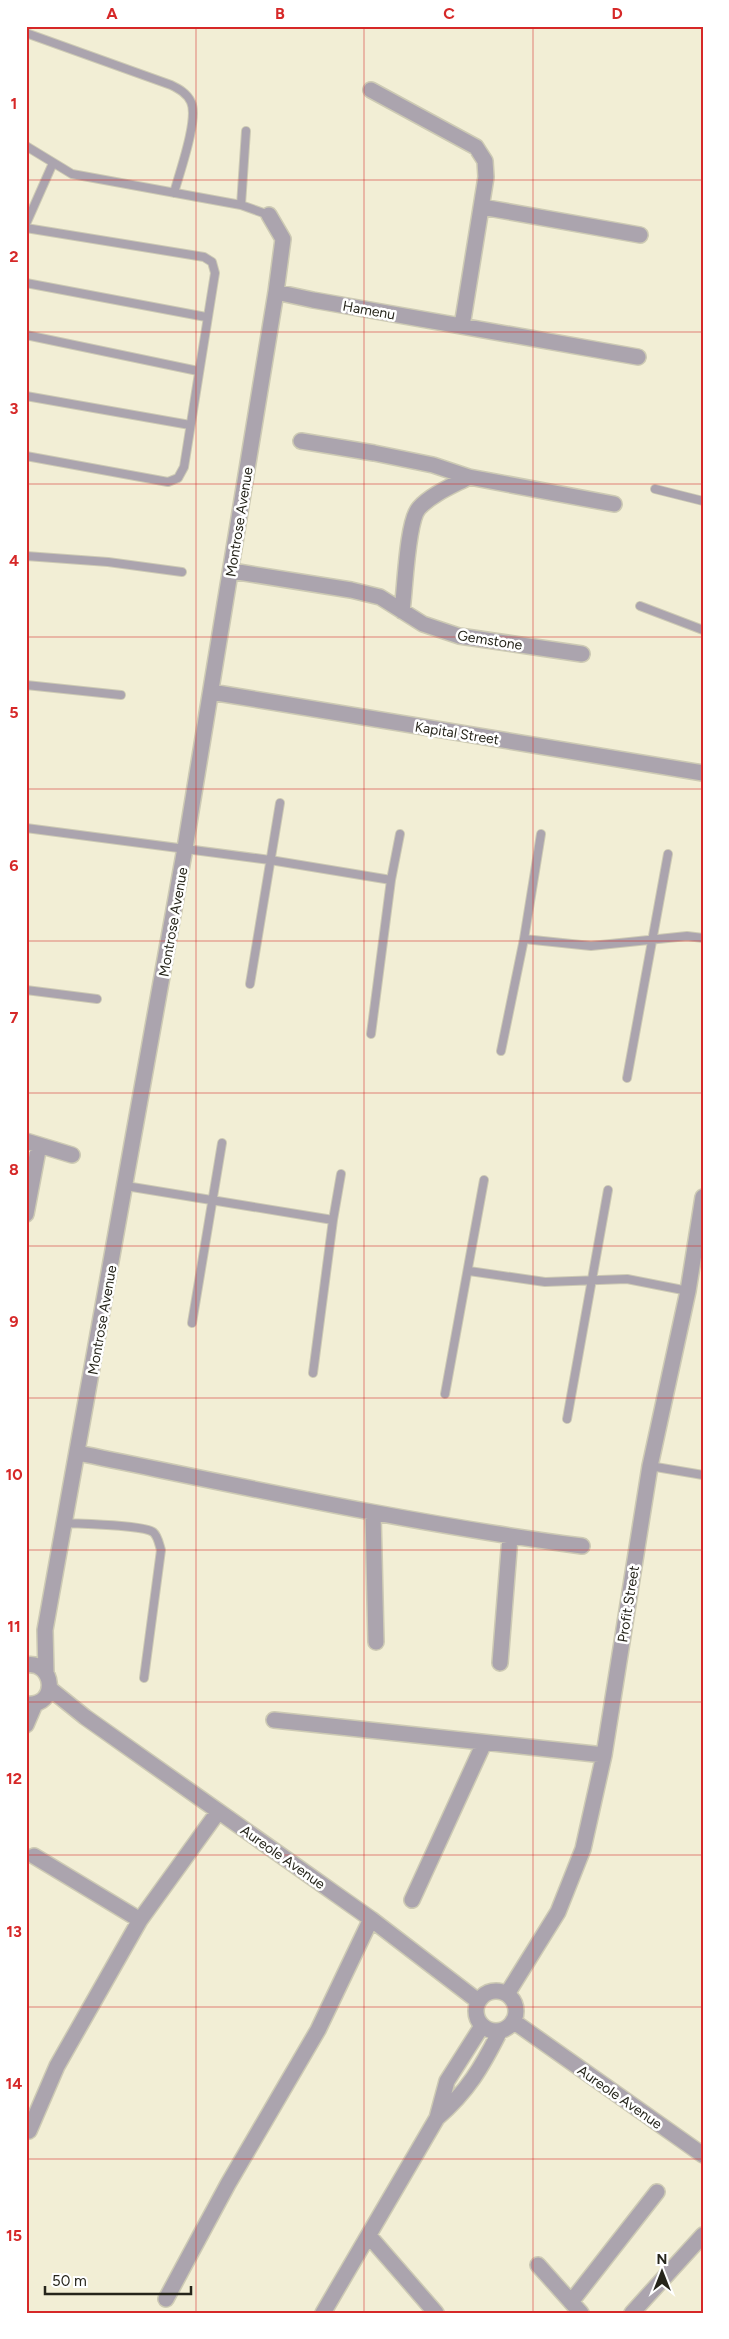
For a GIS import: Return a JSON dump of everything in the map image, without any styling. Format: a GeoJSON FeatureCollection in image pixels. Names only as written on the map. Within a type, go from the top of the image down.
{"type":"FeatureCollection","features":[{"type":"Feature","properties":{"kind":"street"},"geometry":{"type":"LineString","coordinates":[[371,90],[476,147],[485,161],[486,177],[482,207],[462,326]]}},
{"type":"Feature","properties":{"kind":"street"},"geometry":{"type":"LineString","coordinates":[[482,207],[640,235]]}},
{"type":"Feature","properties":{"kind":"street","name":"Montrose Avenue"},"geometry":{"type":"LineString","coordinates":[[38,1699],[46,1672],[45,1630],[185,848],[232,571],[276,292],[283,239],[269,215]]}},
{"type":"Feature","properties":{"kind":"street","name":"Hamenu"},"geometry":{"type":"LineString","coordinates":[[276,292],[638,357]]}},
{"type":"Feature","properties":{"kind":"street"},"geometry":{"type":"LineString","coordinates":[[301,441],[433,465],[469,477],[614,504]]}},
{"type":"Feature","properties":{"kind":"street"},"geometry":{"type":"LineString","coordinates":[[402,611],[411,526],[418,509],[431,498],[469,477]]}},
{"type":"Feature","properties":{"kind":"street","name":"Gemstone"},"geometry":{"type":"LineString","coordinates":[[232,571],[351,590],[380,597],[424,624],[459,636],[582,654]]}},
{"type":"Feature","properties":{"kind":"street","name":"Kapital Street"},"geometry":{"type":"LineString","coordinates":[[211,692],[703,773]]}},
{"type":"Feature","properties":{"kind":"street"},"geometry":{"type":"LineString","coordinates":[[26,1214],[33,1143],[72,1154]]}},
{"type":"Feature","properties":{"kind":"street","name":"Profit Street"},"geometry":{"type":"LineString","coordinates":[[507,1994],[558,1912],[583,1849],[604,1754],[650,1466],[688,1292],[703,1197]]}},
{"type":"Feature","properties":{"kind":"street"},"geometry":{"type":"LineString","coordinates":[[78,1453],[373,1514],[510,1537],[582,1546]]}},
{"type":"Feature","properties":{"kind":"street"},"geometry":{"type":"LineString","coordinates":[[373,1514],[376,1642]]}},
{"type":"Feature","properties":{"kind":"street"},"geometry":{"type":"LineString","coordinates":[[500,1664],[510,1537]]}},
{"type":"Feature","properties":{"kind":"street","name":"Montrose Avenue"},"geometry":{"type":"LineString","coordinates":[[28,1664],[45,1630]]}},
{"type":"Feature","properties":{"kind":"street"},"geometry":{"type":"LineString","coordinates":[[28,1664],[46,1672]]}},
{"type":"Feature","properties":{"kind":"street"},"geometry":{"type":"LineString","coordinates":[[26,1725],[38,1699]]}},
{"type":"Feature","properties":{"kind":"street","name":"Aureole Avenue"},"geometry":{"type":"LineString","coordinates":[[38,1699],[85,1717],[371,1919],[478,2001]]}},
{"type":"Feature","properties":{"kind":"street"},"geometry":{"type":"LineString","coordinates":[[274,1720],[604,1754]]}},
{"type":"Feature","properties":{"kind":"street"},"geometry":{"type":"LineString","coordinates":[[412,1900],[484,1743]]}},
{"type":"Feature","properties":{"kind":"street"},"geometry":{"type":"LineString","coordinates":[[29,2131],[57,2066],[140,1920],[218,1812]]}},
{"type":"Feature","properties":{"kind":"street"},"geometry":{"type":"LineString","coordinates":[[34,1856],[140,1920]]}},
{"type":"Feature","properties":{"kind":"street"},"geometry":{"type":"LineString","coordinates":[[166,2299],[228,2184],[318,2030],[371,1919]]}},
{"type":"Feature","properties":{"kind":"street"},"geometry":{"type":"LineString","coordinates":[[437,2118],[463,2094],[482,2066],[500,2031],[513,2021],[515,2005],[507,1994],[495,1991],[488,1993],[478,2001],[476,2014],[482,2026],[494,2031],[500,2031]]}},
{"type":"Feature","properties":{"kind":"street","name":"Aureole Avenue"},"geometry":{"type":"LineString","coordinates":[[513,2021],[703,2156]]}},
{"type":"Feature","properties":{"kind":"street"},"geometry":{"type":"LineString","coordinates":[[323,2313],[437,2118],[447,2081],[482,2026]]}},
{"type":"Feature","properties":{"kind":"street"},"geometry":{"type":"LineString","coordinates":[[538,2266],[576,2307],[657,2192]]}},
{"type":"Feature","properties":{"kind":"street"},"geometry":{"type":"LineString","coordinates":[[632,2313],[703,2235]]}},
{"type":"Feature","properties":{"kind":"street"},"geometry":{"type":"LineString","coordinates":[[369,2236],[436,2313]]}},
{"type":"Feature","properties":{"kind":"lane"},"geometry":{"type":"LineString","coordinates":[[26,33],[171,85],[187,94],[192,104],[192,121],[174,193]]}},
{"type":"Feature","properties":{"kind":"lane"},"geometry":{"type":"LineString","coordinates":[[240,205],[246,131]]}},
{"type":"Feature","properties":{"kind":"lane"},"geometry":{"type":"LineString","coordinates":[[26,146],[72,174],[240,205],[269,215]]}},
{"type":"Feature","properties":{"kind":"lane"},"geometry":{"type":"LineString","coordinates":[[26,224],[53,163]]}},
{"type":"Feature","properties":{"kind":"lane"},"geometry":{"type":"LineString","coordinates":[[26,228],[204,257],[212,262],[215,274],[206,317],[184,467],[178,478],[168,482],[26,456]]}},
{"type":"Feature","properties":{"kind":"lane"},"geometry":{"type":"LineString","coordinates":[[26,283],[206,317]]}},
{"type":"Feature","properties":{"kind":"lane"},"geometry":{"type":"LineString","coordinates":[[26,335],[198,371]]}},
{"type":"Feature","properties":{"kind":"lane"},"geometry":{"type":"LineString","coordinates":[[26,396],[190,425]]}},
{"type":"Feature","properties":{"kind":"lane"},"geometry":{"type":"LineString","coordinates":[[655,489],[703,501]]}},
{"type":"Feature","properties":{"kind":"lane"},"geometry":{"type":"LineString","coordinates":[[26,556],[108,562],[182,572]]}},
{"type":"Feature","properties":{"kind":"lane"},"geometry":{"type":"LineString","coordinates":[[640,606],[703,630]]}},
{"type":"Feature","properties":{"kind":"lane"},"geometry":{"type":"LineString","coordinates":[[26,685],[121,695]]}},
{"type":"Feature","properties":{"kind":"lane"},"geometry":{"type":"LineString","coordinates":[[250,984],[280,803]]}},
{"type":"Feature","properties":{"kind":"lane"},"geometry":{"type":"LineString","coordinates":[[26,828],[270,860],[391,880]]}},
{"type":"Feature","properties":{"kind":"lane"},"geometry":{"type":"LineString","coordinates":[[371,1034],[391,880],[400,834]]}},
{"type":"Feature","properties":{"kind":"lane"},"geometry":{"type":"LineString","coordinates":[[501,1050],[524,939],[541,834]]}},
{"type":"Feature","properties":{"kind":"lane"},"geometry":{"type":"LineString","coordinates":[[627,1078],[668,854]]}},
{"type":"Feature","properties":{"kind":"lane"},"geometry":{"type":"LineString","coordinates":[[524,939],[591,946],[687,936],[703,938]]}},
{"type":"Feature","properties":{"kind":"lane"},"geometry":{"type":"LineString","coordinates":[[26,990],[97,999]]}},
{"type":"Feature","properties":{"kind":"lane"},"geometry":{"type":"LineString","coordinates":[[192,1323],[222,1143]]}},
{"type":"Feature","properties":{"kind":"lane"},"geometry":{"type":"LineString","coordinates":[[313,1374],[333,1220],[342,1174]]}},
{"type":"Feature","properties":{"kind":"lane"},"geometry":{"type":"LineString","coordinates":[[445,1394],[469,1271],[484,1180]]}},
{"type":"Feature","properties":{"kind":"lane"},"geometry":{"type":"LineString","coordinates":[[126,1186],[333,1220]]}},
{"type":"Feature","properties":{"kind":"lane"},"geometry":{"type":"LineString","coordinates":[[567,1419],[608,1190]]}},
{"type":"Feature","properties":{"kind":"lane"},"geometry":{"type":"LineString","coordinates":[[469,1271],[544,1282],[627,1280],[688,1292]]}},
{"type":"Feature","properties":{"kind":"lane"},"geometry":{"type":"LineString","coordinates":[[650,1466],[703,1475]]}},
{"type":"Feature","properties":{"kind":"lane"},"geometry":{"type":"LineString","coordinates":[[65,1523],[141,1528],[153,1532],[158,1540],[161,1550],[144,1678]]}}]}
